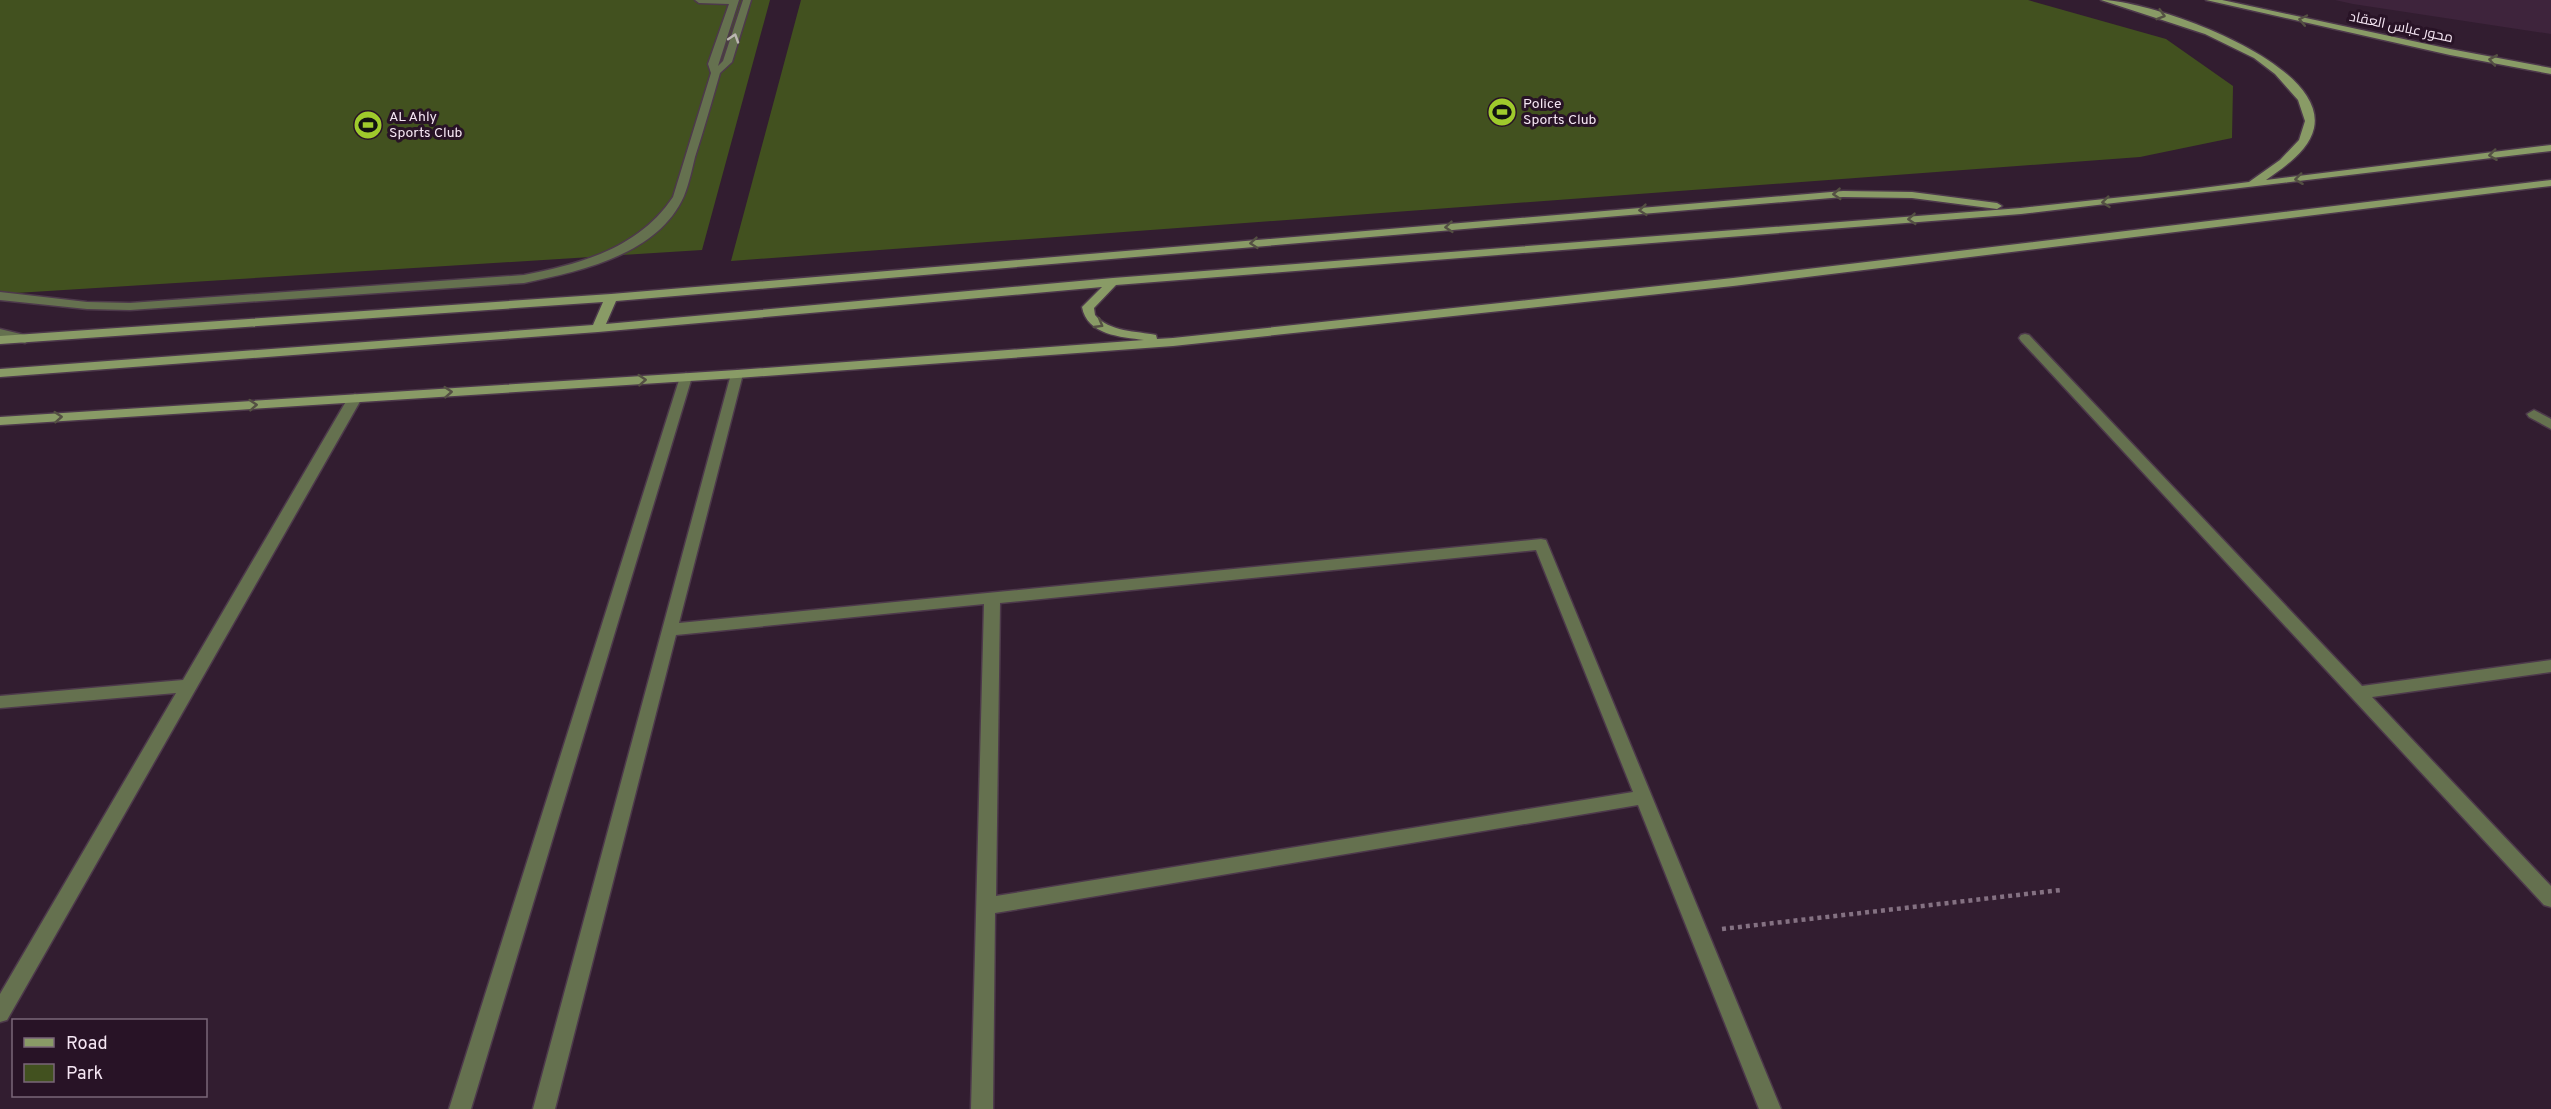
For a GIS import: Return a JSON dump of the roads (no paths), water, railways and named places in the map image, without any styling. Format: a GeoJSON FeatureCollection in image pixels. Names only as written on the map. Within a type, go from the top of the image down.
{"type":"FeatureCollection","features":[{"type":"Feature","properties":{"kind":"main road"},"geometry":{"type":"LineString","coordinates":[[2105,0],[2165,16],[2217,36],[2272,67],[2289,81],[2304,99],[2310,114],[2309,131],[2301,145],[2252,185]]}},
{"type":"Feature","properties":{"kind":"main road"},"geometry":{"type":"LineString","coordinates":[[2128,0],[2133,0]]}},
{"type":"Feature","properties":{"kind":"main road","name":"محور عباس العقاد"},"geometry":{"type":"LineString","coordinates":[[2210,0],[2450,52],[2551,71]]}},
{"type":"Feature","properties":{"kind":"main road"},"geometry":{"type":"LineString","coordinates":[[0,373],[598,328],[1113,282],[2021,211],[2551,148]]}},
{"type":"Feature","properties":{"kind":"main road"},"geometry":{"type":"LineString","coordinates":[[0,421],[737,374],[1173,342],[1744,281],[2551,183]]}},
{"type":"Feature","properties":{"kind":"main road"},"geometry":{"type":"LineString","coordinates":[[0,340],[611,298],[1843,194],[1912,195],[2021,211]]}},
{"type":"Feature","properties":{"kind":"main road"},"geometry":{"type":"LineString","coordinates":[[1113,282],[1088,308],[1087,314],[1091,321],[1110,330],[1173,342]]}},
{"type":"Feature","properties":{"kind":"main road"},"geometry":{"type":"LineString","coordinates":[[598,328],[611,298]]}},
{"type":"Feature","properties":{"kind":"street"},"geometry":{"type":"LineString","coordinates":[[700,0],[734,1],[713,64],[713,70],[716,72]]}},
{"type":"Feature","properties":{"kind":"street"},"geometry":{"type":"LineString","coordinates":[[0,296],[110,308],[137,307],[174,302],[524,279],[572,268],[611,253],[643,235],[666,216],[678,197],[716,72],[727,62],[747,0]]}},
{"type":"Feature","properties":{"kind":"street"},"geometry":{"type":"LineString","coordinates":[[0,288],[107,300],[174,302]]}},
{"type":"Feature","properties":{"kind":"street"},"geometry":{"type":"LineString","coordinates":[[0,333],[25,339]]}},
{"type":"Feature","properties":{"kind":"street"},"geometry":{"type":"LineString","coordinates":[[2025,338],[2551,899]]}},
{"type":"Feature","properties":{"kind":"street"},"geometry":{"type":"LineString","coordinates":[[544,1109],[737,374]]}},
{"type":"Feature","properties":{"kind":"street"},"geometry":{"type":"LineString","coordinates":[[460,1109],[686,377]]}},
{"type":"Feature","properties":{"kind":"street"},"geometry":{"type":"LineString","coordinates":[[0,1013],[355,398]]}},
{"type":"Feature","properties":{"kind":"street"},"geometry":{"type":"LineString","coordinates":[[2534,414],[2551,425]]}},
{"type":"Feature","properties":{"kind":"street"},"geometry":{"type":"LineString","coordinates":[[669,630],[1541,544],[1770,1109]]}},
{"type":"Feature","properties":{"kind":"street"},"geometry":{"type":"LineString","coordinates":[[982,1109],[992,598]]}},
{"type":"Feature","properties":{"kind":"street"},"geometry":{"type":"LineString","coordinates":[[2358,693],[2551,666]]}},
{"type":"Feature","properties":{"kind":"street"},"geometry":{"type":"LineString","coordinates":[[0,702],[190,686]]}},
{"type":"Feature","properties":{"kind":"street"},"geometry":{"type":"LineString","coordinates":[[986,906],[1644,797]]}},
{"type":"Feature","properties":{"kind":"place","name":"Police Sports Club"},"geometry":{"type":"Point","coordinates":[1502,112]}},
{"type":"Feature","properties":{"kind":"place","name":"AL Ahly Sports Club"},"geometry":{"type":"Point","coordinates":[368,125]}}]}
